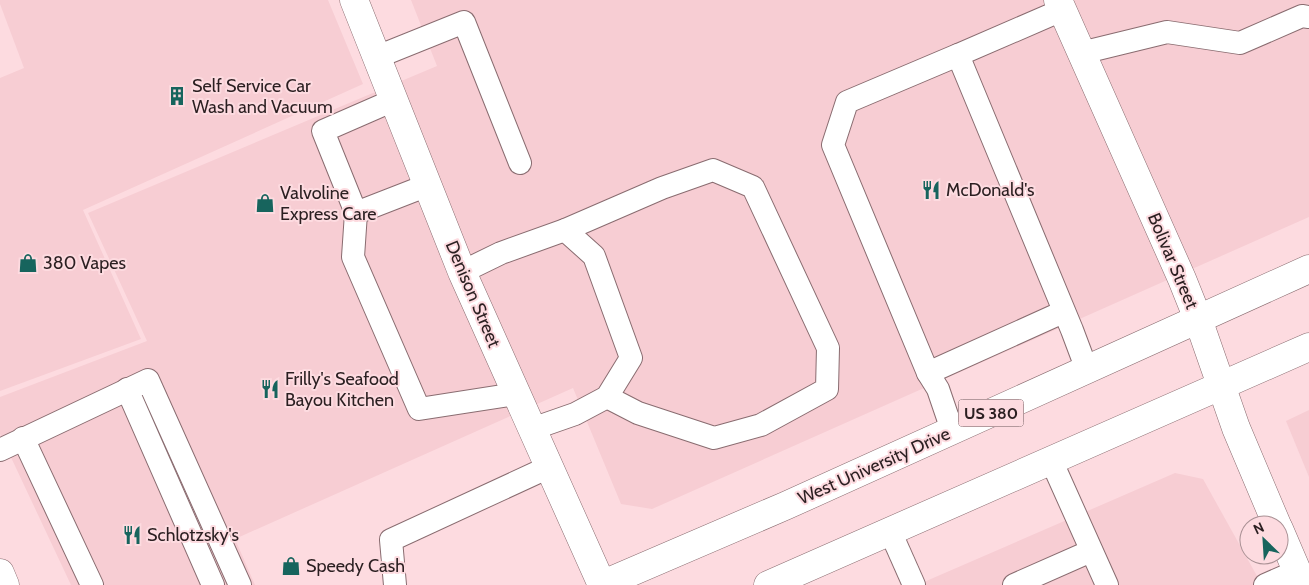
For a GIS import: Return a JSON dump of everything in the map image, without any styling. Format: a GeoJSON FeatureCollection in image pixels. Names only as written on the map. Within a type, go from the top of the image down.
{"type":"FeatureCollection","features":[{"type":"Feature","properties":{"kind":"main road","name":"Denison Street"},"geometry":{"type":"LineString","coordinates":[[354,0],[462,272],[601,585]]}},
{"type":"Feature","properties":{"kind":"main road","name":"Bolivar Street"},"geometry":{"type":"LineString","coordinates":[[1060,5],[1182,279],[1236,428],[1274,515]]}},
{"type":"Feature","properties":{"kind":"main road","name":"West University Drive"},"geometry":{"type":"LineString","coordinates":[[601,585],[785,506],[1309,269]]}},
{"type":"Feature","properties":{"kind":"main road"},"geometry":{"type":"LineString","coordinates":[[768,585],[1309,347]]}},
{"type":"Feature","properties":{"kind":"main road"},"geometry":{"type":"LineString","coordinates":[[1289,552],[1300,578]]}},
{"type":"Feature","properties":{"kind":"main road"},"geometry":{"type":"LineString","coordinates":[[0,573],[5,585]]}},
{"type":"Feature","properties":{"kind":"lane"},"geometry":{"type":"LineString","coordinates":[[952,430],[938,389],[928,373],[833,145],[847,102],[958,55],[1060,5]]}},
{"type":"Feature","properties":{"kind":"lane"},"geometry":{"type":"LineString","coordinates":[[377,57],[464,22],[520,163]]}},
{"type":"Feature","properties":{"kind":"lane"},"geometry":{"type":"LineString","coordinates":[[1081,53],[1166,32],[1240,43],[1306,22]]}},
{"type":"Feature","properties":{"kind":"lane"},"geometry":{"type":"LineString","coordinates":[[958,55],[1072,330],[1086,370]]}},
{"type":"Feature","properties":{"kind":"lane"},"geometry":{"type":"LineString","coordinates":[[394,100],[323,131],[356,213],[353,257],[419,409],[516,394]]}},
{"type":"Feature","properties":{"kind":"lane"},"geometry":{"type":"LineString","coordinates":[[462,272],[501,253],[565,230],[662,188],[713,170],[752,187],[828,348],[826,388],[761,425],[714,438],[638,413],[607,397]]}},
{"type":"Feature","properties":{"kind":"lane"},"geometry":{"type":"LineString","coordinates":[[356,213],[428,185]]}},
{"type":"Feature","properties":{"kind":"lane"},"geometry":{"type":"LineString","coordinates":[[532,429],[575,414],[607,397],[632,358],[594,256],[565,230]]}},
{"type":"Feature","properties":{"kind":"lane"},"geometry":{"type":"LineString","coordinates":[[928,373],[1063,312]]}},
{"type":"Feature","properties":{"kind":"lane"},"geometry":{"type":"LineString","coordinates":[[0,450],[148,380],[240,585]]}},
{"type":"Feature","properties":{"kind":"lane"},"geometry":{"type":"LineString","coordinates":[[127,389],[213,585]]}},
{"type":"Feature","properties":{"kind":"lane"},"geometry":{"type":"LineString","coordinates":[[24,438],[92,585]]}},
{"type":"Feature","properties":{"kind":"lane"},"geometry":{"type":"LineString","coordinates":[[1052,460],[1107,585]]}},
{"type":"Feature","properties":{"kind":"lane"},"geometry":{"type":"LineString","coordinates":[[395,585],[391,540],[549,467]]}},
{"type":"Feature","properties":{"kind":"lane"},"geometry":{"type":"LineString","coordinates":[[890,531],[914,585]]}},
{"type":"Feature","properties":{"kind":"lane"},"geometry":{"type":"LineString","coordinates":[[1014,585],[1092,551]]}},
{"type":"Feature","properties":{"kind":"lane"},"geometry":{"type":"LineString","coordinates":[[1265,585],[1300,578]]}},
{"type":"Feature","properties":{"kind":"shaded area"},"geometry":{"type":"Polygon","coordinates":[[[0,0],[328,0],[363,84],[83,210],[141,339],[0,391],[0,78],[24,68],[0,0]]]}},
{"type":"Feature","properties":{"kind":"shaded area"},"geometry":{"type":"Polygon","coordinates":[[[411,0],[1309,0],[1309,217],[652,509],[621,504],[573,388],[235,539],[255,585],[71,585],[0,434],[0,397],[147,341],[88,213],[437,66],[411,0]]]}},
{"type":"Feature","properties":{"kind":"shaded area"},"geometry":{"type":"Polygon","coordinates":[[[1309,410],[1309,477],[1286,421],[1309,410]]]}},
{"type":"Feature","properties":{"kind":"shaded area"},"geometry":{"type":"Polygon","coordinates":[[[1175,473],[1203,479],[1239,544],[1239,565],[1251,565],[1262,585],[917,585],[1175,473]]]}},
{"type":"Feature","properties":{"kind":"place","name":"Self Service Car Wash and Vacuum"},"geometry":{"type":"Point","coordinates":[177,96]}},
{"type":"Feature","properties":{"kind":"place","name":"McDonald's"},"geometry":{"type":"Point","coordinates":[931,190]}},
{"type":"Feature","properties":{"kind":"place","name":"Valvoline Express Care"},"geometry":{"type":"Point","coordinates":[265,203]}},
{"type":"Feature","properties":{"kind":"place","name":"380 Vapes"},"geometry":{"type":"Point","coordinates":[28,263]}},
{"type":"Feature","properties":{"kind":"place","name":"Frilly's Seafood Bayou Kitchen"},"geometry":{"type":"Point","coordinates":[270,389]}},
{"type":"Feature","properties":{"kind":"place","name":"Schlotzsky's"},"geometry":{"type":"Point","coordinates":[132,535]}},
{"type":"Feature","properties":{"kind":"place","name":"Speedy Cash"},"geometry":{"type":"Point","coordinates":[291,566]}}]}
